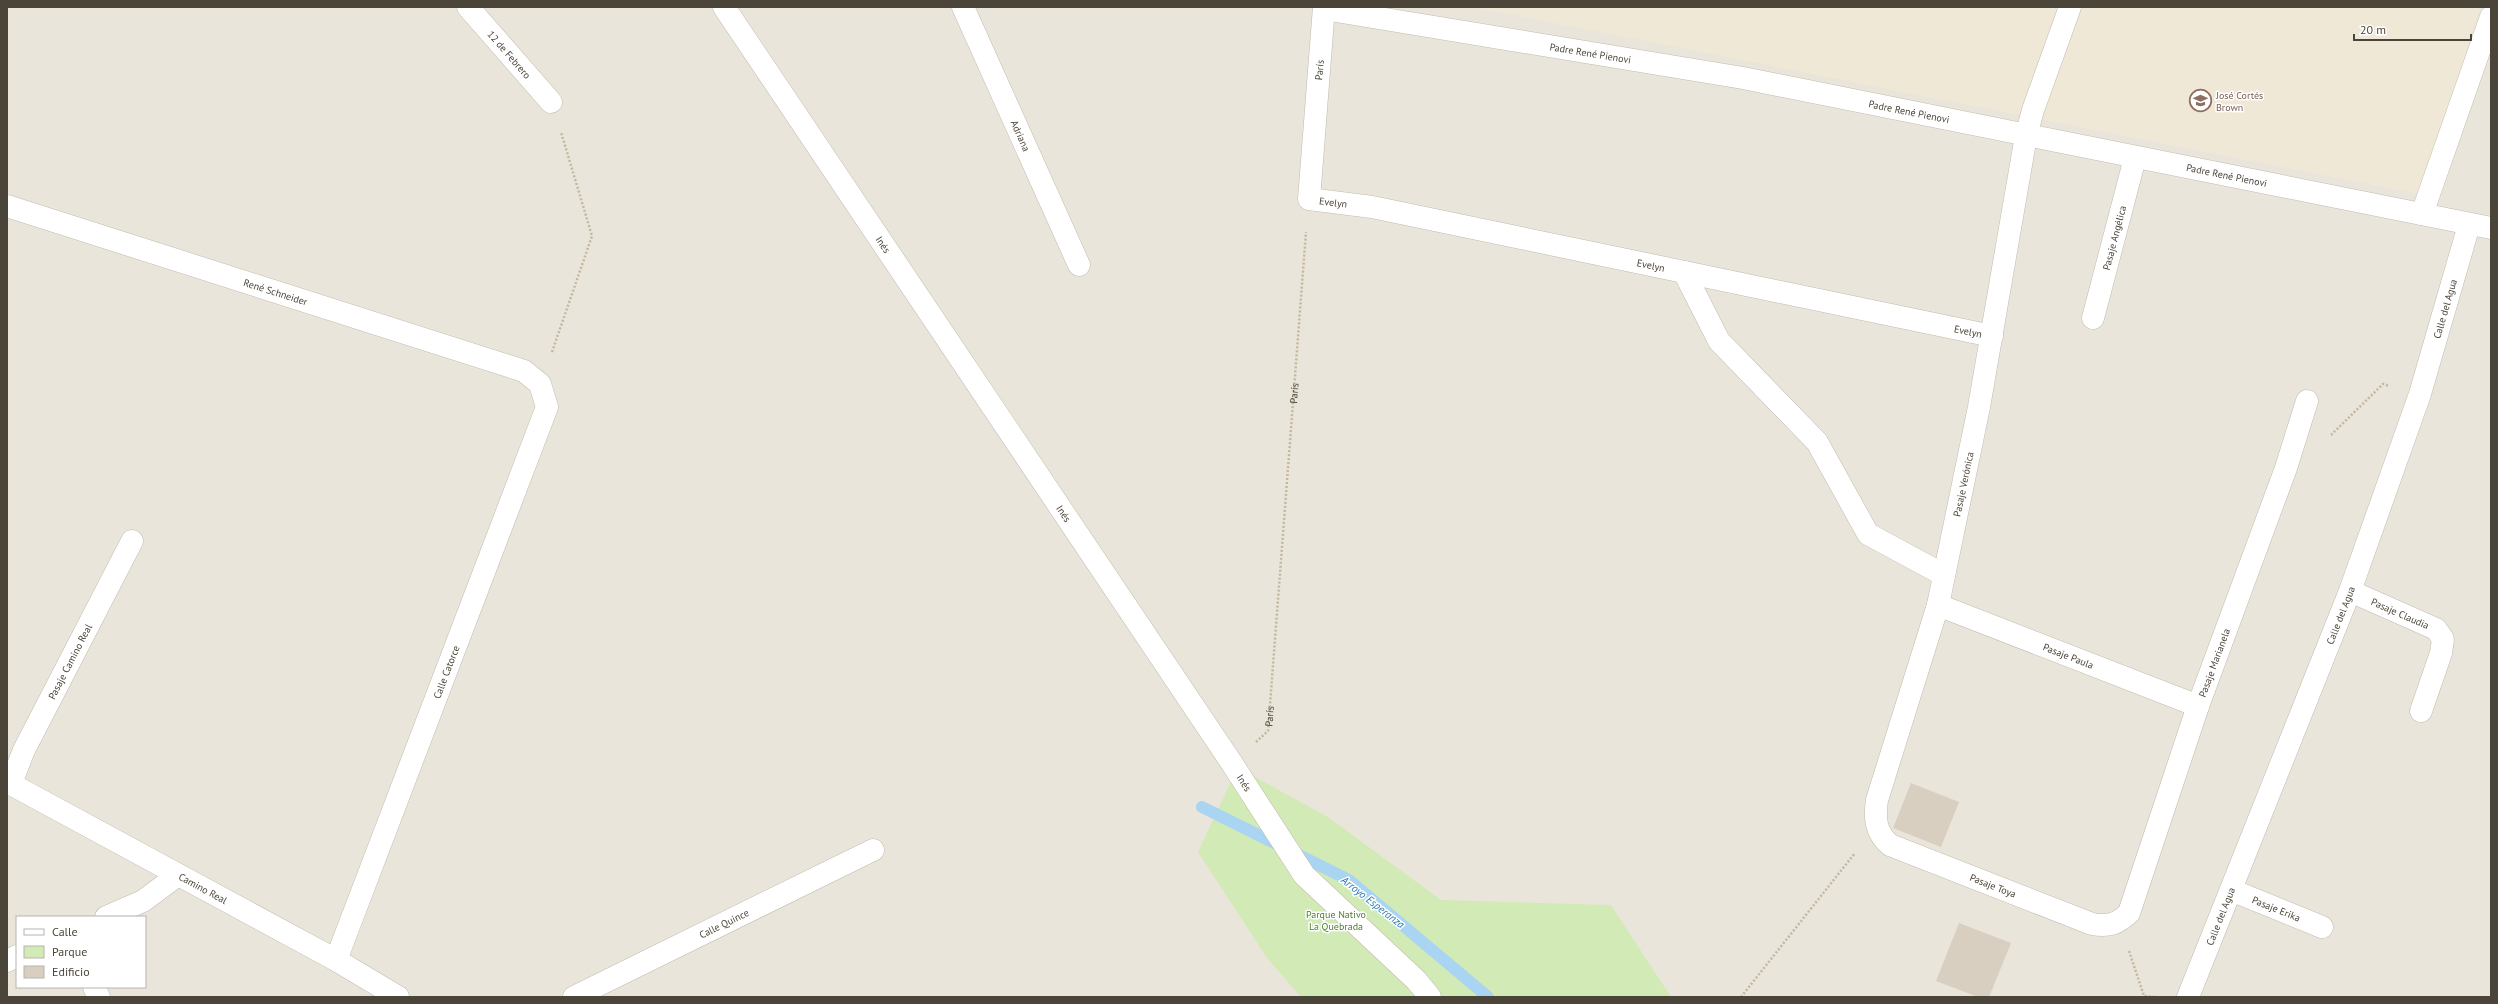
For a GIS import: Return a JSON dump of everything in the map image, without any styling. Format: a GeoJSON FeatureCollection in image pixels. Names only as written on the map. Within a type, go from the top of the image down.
{"type":"FeatureCollection","features":[{"type":"Feature","properties":{"kind":"street","name":"12 de Febrero"},"geometry":{"type":"LineString","coordinates":[[468,7],[551,102]]}},
{"type":"Feature","properties":{"kind":"street","name":"Inés"},"geometry":{"type":"LineString","coordinates":[[724,7],[1233,765],[1304,875],[1416,980],[1430,997]]}},
{"type":"Feature","properties":{"kind":"street","name":"Adriana"},"geometry":{"type":"LineString","coordinates":[[963,7],[1079,265]]}},
{"type":"Feature","properties":{"kind":"street","name":"Pasaje Verónica"},"geometry":{"type":"LineString","coordinates":[[1876,826],[1875,813],[1877,800],[1938,605],[1979,407],[2026,136],[2033,110],[2070,7]]}},
{"type":"Feature","properties":{"kind":"street","name":"Padre René Pienovi"},"geometry":{"type":"LineString","coordinates":[[1324,8],[1743,78],[2135,158],[2422,214],[2469,225],[2491,228]]}},
{"type":"Feature","properties":{"kind":"street","name":"París"},"geometry":{"type":"LineString","coordinates":[[1309,199],[1324,8]]}},
{"type":"Feature","properties":{"kind":"street"},"geometry":{"type":"LineString","coordinates":[[2422,214],[2491,17]]}},
{"type":"Feature","properties":{"kind":"street","name":"Pasaje Angélica"},"geometry":{"type":"LineString","coordinates":[[2093,318],[2135,158]]}},
{"type":"Feature","properties":{"kind":"street","name":"Evelyn"},"geometry":{"type":"LineString","coordinates":[[1309,199],[1372,207],[1992,336]]}},
{"type":"Feature","properties":{"kind":"street","name":"René Schneider"},"geometry":{"type":"LineString","coordinates":[[7,206],[524,371],[540,384]]}},
{"type":"Feature","properties":{"kind":"street","name":"Calle del Agua"},"geometry":{"type":"LineString","coordinates":[[2188,997],[2350,591],[2420,394],[2469,225]]}},
{"type":"Feature","properties":{"kind":"street"},"geometry":{"type":"LineString","coordinates":[[1684,272],[1719,341],[1817,442],[1868,534],[1944,575]]}},
{"type":"Feature","properties":{"kind":"street","name":"Calle Catorce"},"geometry":{"type":"LineString","coordinates":[[336,960],[547,407],[540,384]]}},
{"type":"Feature","properties":{"kind":"street","name":"Pasaje Marianela"},"geometry":{"type":"LineString","coordinates":[[2119,922],[2129,913],[2135,901],[2198,706],[2286,468],[2307,401]]}},
{"type":"Feature","properties":{"kind":"street","name":"Pasaje Camino Real"},"geometry":{"type":"LineString","coordinates":[[9,782],[132,541]]}},
{"type":"Feature","properties":{"kind":"street","name":"Pasaje Claudia"},"geometry":{"type":"LineString","coordinates":[[2350,591],[2436,629],[2443,639],[2421,711]]}},
{"type":"Feature","properties":{"kind":"street","name":"Pasaje Paula"},"geometry":{"type":"LineString","coordinates":[[1938,605],[2198,706]]}},
{"type":"Feature","properties":{"kind":"street","name":"Camino Real"},"geometry":{"type":"LineString","coordinates":[[9,782],[336,960],[398,997]]}},
{"type":"Feature","properties":{"kind":"street","name":"Pasaje Toya"},"geometry":{"type":"LineString","coordinates":[[1876,826],[1882,838],[1890,845],[2092,924],[2106,927],[2119,922]]}},
{"type":"Feature","properties":{"kind":"street","name":"Calle Quince"},"geometry":{"type":"LineString","coordinates":[[574,997],[873,850]]}},
{"type":"Feature","properties":{"kind":"street"},"geometry":{"type":"LineString","coordinates":[[108,916],[143,901],[178,875]]}},
{"type":"Feature","properties":{"kind":"street","name":"Pasaje Erika"},"geometry":{"type":"LineString","coordinates":[[2231,890],[2322,927]]}},
{"type":"Feature","properties":{"kind":"street"},"geometry":{"type":"LineString","coordinates":[[7,961],[16,956]]}},
{"type":"Feature","properties":{"kind":"street"},"geometry":{"type":"LineString","coordinates":[[94,988],[99,997]]}},
{"type":"Feature","properties":{"kind":"path"},"geometry":{"type":"LineString","coordinates":[[540,384],[592,236],[551,102]]}},
{"type":"Feature","properties":{"kind":"path","name":"París"},"geometry":{"type":"LineString","coordinates":[[1233,765],[1268,731],[1309,199]]}},
{"type":"Feature","properties":{"kind":"path"},"geometry":{"type":"LineString","coordinates":[[2329,437],[2383,384],[2420,394]]}},
{"type":"Feature","properties":{"kind":"path"},"geometry":{"type":"LineString","coordinates":[[1741,997],[1876,826]]}},
{"type":"Feature","properties":{"kind":"path"},"geometry":{"type":"LineString","coordinates":[[2119,922],[2144,996],[2154,997]]}},
{"type":"Feature","properties":{"kind":"shaded area"},"geometry":{"type":"Polygon","coordinates":[[[7,7],[2491,7],[2491,997],[7,997],[7,7]]]}},
{"type":"Feature","properties":{"kind":"shaded area","name":"José Cortés Brown"},"geometry":{"type":"Polygon","coordinates":[[[1474,7],[2480,7],[2424,195],[1474,7]]]}},
{"type":"Feature","properties":{"kind":"green space","name":"Parque Nativo La Quebrada"},"geometry":{"type":"Polygon","coordinates":[[[1233,765],[1328,817],[1441,900],[1611,905],[1671,997],[1301,997],[1267,958],[1198,852],[1233,777],[1233,765]]]}},
{"type":"Feature","properties":{"kind":"building"},"geometry":{"type":"Polygon","coordinates":[[[1911,783],[1959,802],[1941,847],[1893,828],[1911,783]]]}},
{"type":"Feature","properties":{"kind":"building"},"geometry":{"type":"Polygon","coordinates":[[[1959,923],[2011,943],[1989,997],[1978,997],[1936,981],[1959,923]]]}},
{"type":"Feature","properties":{"kind":"waterway","name":"Arroyo Esperanza"},"geometry":{"type":"LineString","coordinates":[[1202,807],[1349,880],[1488,997]]}},
{"type":"Feature","properties":{"kind":"place","name":"José Cortés Brown"},"geometry":{"type":"Point","coordinates":[2200,101]}}]}
